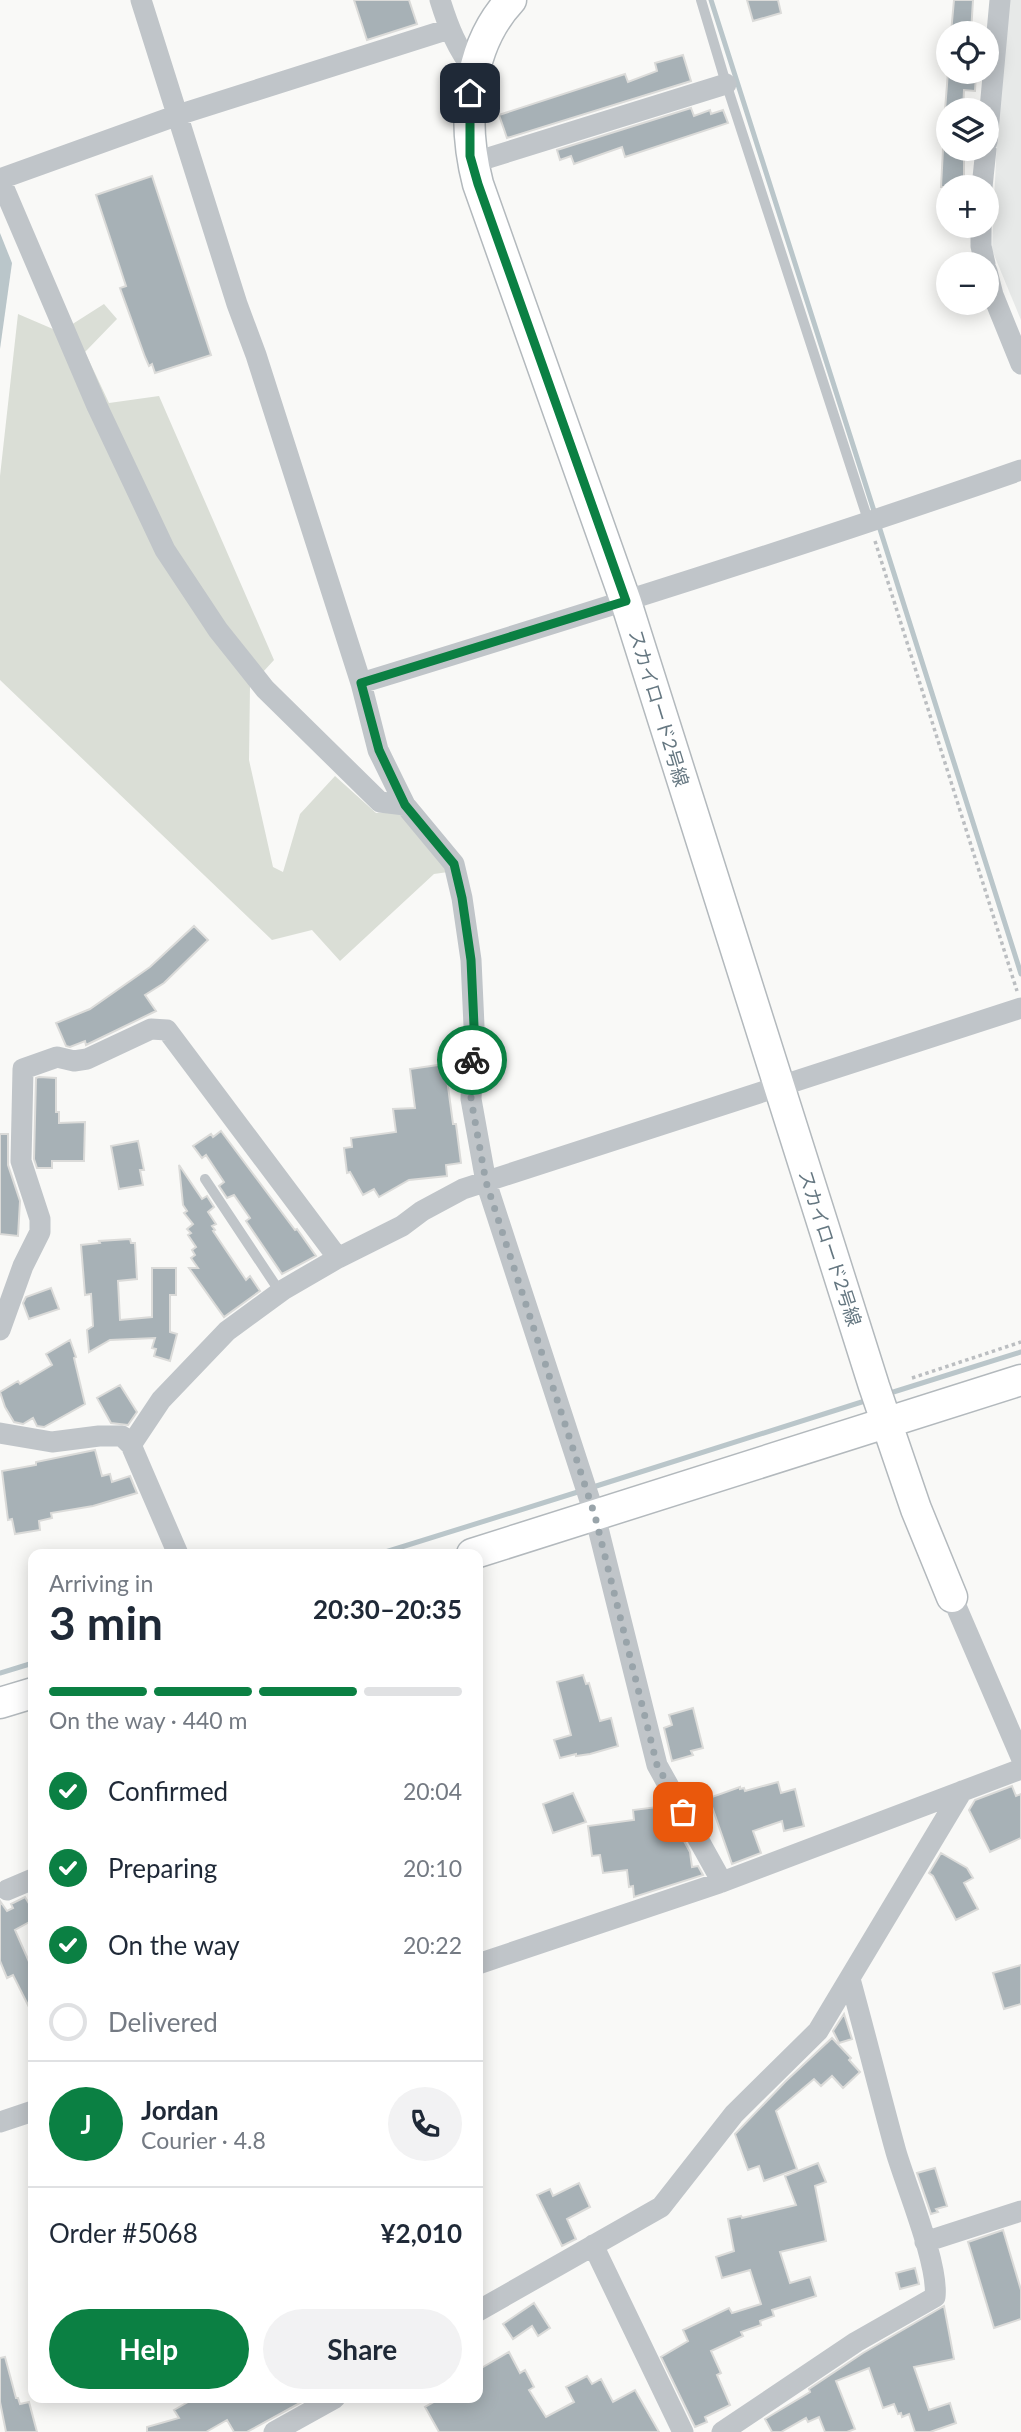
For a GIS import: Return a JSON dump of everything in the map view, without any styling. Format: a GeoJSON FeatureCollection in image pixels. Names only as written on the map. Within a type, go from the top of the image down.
{"type":"FeatureCollection","features":[{"type":"Feature","properties":{"kind":"street"},"geometry":{"type":"LineString","coordinates":[[141,0],[361,683],[379,750],[405,805],[454,864],[471,960],[474,1026],[471,1099],[486,1182],[589,1499],[657,1765],[722,1882]]}},
{"type":"Feature","properties":{"kind":"street"},"geometry":{"type":"LineString","coordinates":[[440,0],[449,29],[463,56],[474,70]]}},
{"type":"Feature","properties":{"kind":"street","name":"スカイロード2号線"},"geometry":{"type":"LineString","coordinates":[[511,0],[490,31],[474,70],[470,93],[472,163],[626,601],[880,1404],[916,1509],[952,1597]]}},
{"type":"Feature","properties":{"kind":"street"},"geometry":{"type":"LineString","coordinates":[[991,98],[1000,0]]}},
{"type":"Feature","properties":{"kind":"street"},"geometry":{"type":"LineString","coordinates":[[405,805],[380,802],[265,689],[218,630],[165,550],[97,406],[0,179],[178,115],[449,29]]}},
{"type":"Feature","properties":{"kind":"street"},"geometry":{"type":"LineString","coordinates":[[472,163],[726,84]]}},
{"type":"Feature","properties":{"kind":"street"},"geometry":{"type":"LineString","coordinates":[[999,310],[1021,364]]}},
{"type":"Feature","properties":{"kind":"street"},"geometry":{"type":"LineString","coordinates":[[361,683],[875,521],[1021,470]]}},
{"type":"Feature","properties":{"kind":"street"},"geometry":{"type":"LineString","coordinates":[[131,1445],[161,1400],[227,1331],[280,1292],[338,1258],[402,1226],[422,1211],[463,1189],[1021,1008]]}},
{"type":"Feature","properties":{"kind":"street"},"geometry":{"type":"LineString","coordinates":[[0,1330],[23,1266],[40,1232],[40,1219],[21,1161],[23,1069],[57,1058],[74,1061],[87,1059],[151,1029],[167,1030],[338,1258]]}},
{"type":"Feature","properties":{"kind":"street"},"geometry":{"type":"LineString","coordinates":[[483,1549],[589,1499],[880,1404],[1021,1380]]}},
{"type":"Feature","properties":{"kind":"street"},"geometry":{"type":"LineString","coordinates":[[0,1433],[52,1442],[122,1436],[131,1445],[176,1549]]}},
{"type":"Feature","properties":{"kind":"street"},"geometry":{"type":"LineString","coordinates":[[952,1597],[1021,1757]]}},
{"type":"Feature","properties":{"kind":"street"},"geometry":{"type":"LineString","coordinates":[[0,1703],[28,1695]]}},
{"type":"Feature","properties":{"kind":"street"},"geometry":{"type":"LineString","coordinates":[[483,1962],[722,1882],[1021,1769]]}},
{"type":"Feature","properties":{"kind":"street"},"geometry":{"type":"LineString","coordinates":[[483,2308],[661,2207],[734,2114],[818,2031],[962,1791]]}},
{"type":"Feature","properties":{"kind":"street"},"geometry":{"type":"LineString","coordinates":[[7,1890],[28,1882]]}},
{"type":"Feature","properties":{"kind":"street"},"geometry":{"type":"LineString","coordinates":[[722,2432],[856,2342],[935,2297],[936,2286],[925,2242],[896,2152],[850,1979]]}},
{"type":"Feature","properties":{"kind":"street"},"geometry":{"type":"LineString","coordinates":[[0,2122],[28,2113]]}},
{"type":"Feature","properties":{"kind":"street"},"geometry":{"type":"LineString","coordinates":[[925,2242],[1021,2211]]}},
{"type":"Feature","properties":{"kind":"street"},"geometry":{"type":"LineString","coordinates":[[593,2245],[683,2432]]}},
{"type":"Feature","properties":{"kind":"street"},"geometry":{"type":"LineString","coordinates":[[274,2432],[326,2403]]}},
{"type":"Feature","properties":{"kind":"lane"},"geometry":{"type":"LineString","coordinates":[[701,0],[726,84],[875,521]]}},
{"type":"Feature","properties":{"kind":"lane"},"geometry":{"type":"LineString","coordinates":[[205,1179],[280,1292]]}},
{"type":"Feature","properties":{"kind":"path"},"geometry":{"type":"LineString","coordinates":[[875,521],[1021,1003]]}},
{"type":"Feature","properties":{"kind":"path"},"geometry":{"type":"LineString","coordinates":[[912,1378],[1021,1342]]}},
{"type":"Feature","properties":{"kind":"shaded area"},"geometry":{"type":"Polygon","coordinates":[[[1003,0],[1021,0],[1021,320],[999,267],[999,252],[992,250],[993,238],[999,238],[999,175],[995,175],[996,161],[999,161],[1003,0]]]}},
{"type":"Feature","properties":{"kind":"shaded area"},"geometry":{"type":"Polygon","coordinates":[[[0,233],[12,263],[0,349],[0,233]]]}},
{"type":"Feature","properties":{"kind":"shaded area"},"geometry":{"type":"Polygon","coordinates":[[[104,304],[117,319],[85,352],[109,403],[159,396],[274,660],[250,686],[249,760],[273,867],[283,872],[300,814],[335,776],[376,813],[402,812],[448,872],[434,874],[340,961],[312,930],[272,940],[0,680],[0,476],[18,314],[60,332],[104,304]]]}},
{"type":"Feature","properties":{"kind":"building"},"geometry":{"type":"Polygon","coordinates":[[[354,0],[409,0],[417,24],[367,40],[354,0]]]}},
{"type":"Feature","properties":{"kind":"building"},"geometry":{"type":"Polygon","coordinates":[[[747,0],[778,0],[781,13],[753,21],[747,0]]]}},
{"type":"Feature","properties":{"kind":"building"},"geometry":{"type":"Polygon","coordinates":[[[954,0],[973,0],[972,21],[952,21],[954,0]]]}},
{"type":"Feature","properties":{"kind":"building"},"geometry":{"type":"Polygon","coordinates":[[[683,55],[691,81],[507,138],[499,115],[625,74],[628,82],[657,71],[655,63],[683,55]]]}},
{"type":"Feature","properties":{"kind":"building"},"geometry":{"type":"Polygon","coordinates":[[[947,84],[975,84],[975,91],[964,90],[964,98],[946,98],[947,84]]]}},
{"type":"Feature","properties":{"kind":"building"},"geometry":{"type":"Polygon","coordinates":[[[691,108],[694,116],[710,110],[711,114],[723,110],[728,123],[625,157],[622,147],[574,164],[571,156],[560,160],[557,150],[691,108]]]}},
{"type":"Feature","properties":{"kind":"building"},"geometry":{"type":"Polygon","coordinates":[[[942,161],[964,161],[964,175],[942,175],[942,161]]]}},
{"type":"Feature","properties":{"kind":"building"},"geometry":{"type":"Polygon","coordinates":[[[152,176],[211,355],[155,373],[152,364],[149,366],[145,357],[120,288],[126,286],[96,195],[152,176]]]}},
{"type":"Feature","properties":{"kind":"building"},"geometry":{"type":"Polygon","coordinates":[[[194,926],[208,940],[164,983],[145,995],[156,1011],[86,1045],[85,1041],[66,1046],[56,1023],[90,1009],[150,967],[194,926]]]}},
{"type":"Feature","properties":{"kind":"building"},"geometry":{"type":"Polygon","coordinates":[[[445,1064],[461,1163],[446,1165],[447,1176],[409,1180],[379,1197],[374,1189],[363,1195],[350,1172],[347,1173],[344,1148],[352,1147],[351,1138],[396,1132],[393,1109],[415,1108],[410,1069],[445,1064]]]}},
{"type":"Feature","properties":{"kind":"building"},"geometry":{"type":"Polygon","coordinates":[[[36,1078],[56,1078],[56,1112],[59,1112],[59,1123],[85,1122],[84,1161],[52,1161],[52,1168],[37,1168],[34,1159],[36,1078]]]}},
{"type":"Feature","properties":{"kind":"building"},"geometry":{"type":"Polygon","coordinates":[[[221,1131],[316,1256],[282,1274],[246,1221],[250,1218],[234,1195],[227,1198],[219,1186],[224,1182],[206,1155],[202,1158],[193,1146],[221,1131]]]}},
{"type":"Feature","properties":{"kind":"building"},"geometry":{"type":"Polygon","coordinates":[[[0,1134],[8,1134],[8,1165],[20,1201],[18,1236],[0,1234],[0,1134]]]}},
{"type":"Feature","properties":{"kind":"building"},"geometry":{"type":"Polygon","coordinates":[[[138,1141],[144,1170],[140,1170],[143,1185],[119,1189],[111,1146],[138,1141]]]}},
{"type":"Feature","properties":{"kind":"building"},"geometry":{"type":"Polygon","coordinates":[[[179,1165],[202,1199],[207,1196],[214,1207],[208,1212],[216,1224],[212,1226],[215,1230],[213,1231],[246,1280],[250,1276],[260,1291],[224,1317],[189,1268],[198,1268],[191,1258],[195,1255],[192,1250],[196,1247],[188,1235],[191,1233],[187,1229],[193,1224],[184,1213],[187,1211],[183,1205],[179,1165]]]}},
{"type":"Feature","properties":{"kind":"building"},"geometry":{"type":"Polygon","coordinates":[[[130,1239],[131,1243],[135,1243],[137,1279],[118,1281],[120,1320],[152,1317],[152,1268],[176,1268],[176,1295],[170,1295],[170,1332],[177,1334],[170,1361],[154,1356],[156,1349],[152,1348],[155,1338],[110,1340],[89,1352],[87,1330],[93,1326],[91,1294],[85,1295],[81,1245],[130,1239]]]}},
{"type":"Feature","properties":{"kind":"building"},"geometry":{"type":"Polygon","coordinates":[[[51,1288],[59,1309],[29,1319],[23,1303],[26,1297],[51,1288]]]}},
{"type":"Feature","properties":{"kind":"building"},"geometry":{"type":"Polygon","coordinates":[[[70,1340],[85,1404],[44,1427],[37,1426],[33,1418],[23,1424],[14,1422],[0,1392],[18,1381],[20,1384],[52,1365],[46,1354],[70,1340]]]}},
{"type":"Feature","properties":{"kind":"building"},"geometry":{"type":"Polygon","coordinates":[[[120,1385],[137,1412],[128,1425],[111,1423],[97,1398],[120,1385]]]}},
{"type":"Feature","properties":{"kind":"building"},"geometry":{"type":"Polygon","coordinates":[[[95,1450],[102,1476],[110,1474],[112,1482],[130,1476],[137,1493],[93,1506],[51,1513],[52,1518],[39,1521],[40,1530],[15,1534],[12,1519],[8,1520],[2,1471],[95,1450]]]}},
{"type":"Feature","properties":{"kind":"building"},"geometry":{"type":"Polygon","coordinates":[[[583,1675],[586,1684],[589,1683],[600,1721],[611,1718],[618,1746],[590,1754],[560,1758],[554,1740],[571,1735],[557,1682],[583,1675]]]}},
{"type":"Feature","properties":{"kind":"building"},"geometry":{"type":"Polygon","coordinates":[[[693,1708],[703,1748],[691,1751],[693,1755],[672,1761],[664,1728],[672,1725],[669,1715],[693,1708]]]}},
{"type":"Feature","properties":{"kind":"building"},"geometry":{"type":"Polygon","coordinates":[[[778,1782],[781,1793],[795,1789],[804,1826],[784,1831],[782,1821],[753,1831],[761,1853],[732,1864],[709,1798],[740,1787],[745,1791],[778,1782]]]}},
{"type":"Feature","properties":{"kind":"building"},"geometry":{"type":"Polygon","coordinates":[[[1012,1786],[1016,1796],[1021,1794],[1021,1838],[990,1852],[969,1810],[975,1800],[1012,1786]]]}},
{"type":"Feature","properties":{"kind":"building"},"geometry":{"type":"Polygon","coordinates":[[[573,1793],[586,1822],[553,1833],[543,1804],[573,1793]]]}},
{"type":"Feature","properties":{"kind":"building"},"geometry":{"type":"Polygon","coordinates":[[[665,1806],[690,1852],[692,1867],[698,1866],[703,1875],[634,1897],[633,1886],[629,1887],[627,1870],[603,1873],[600,1855],[592,1856],[588,1826],[634,1820],[633,1810],[665,1806]]]}},
{"type":"Feature","properties":{"kind":"building"},"geometry":{"type":"Polygon","coordinates":[[[941,1853],[967,1868],[973,1878],[964,1883],[978,1909],[956,1920],[929,1873],[941,1853]]]}},
{"type":"Feature","properties":{"kind":"building"},"geometry":{"type":"Polygon","coordinates":[[[25,1897],[28,1902],[28,1923],[15,1930],[28,1959],[28,2005],[13,1975],[7,1978],[0,1961],[0,1901],[7,1911],[13,1908],[11,1904],[25,1897]]]}},
{"type":"Feature","properties":{"kind":"building"},"geometry":{"type":"Polygon","coordinates":[[[1021,1965],[1021,2004],[1004,2009],[993,1973],[1021,1965]]]}},
{"type":"Feature","properties":{"kind":"building"},"geometry":{"type":"Polygon","coordinates":[[[844,2014],[852,2039],[839,2043],[833,2031],[844,2014]]]}},
{"type":"Feature","properties":{"kind":"building"},"geometry":{"type":"Polygon","coordinates":[[[832,2038],[860,2072],[843,2088],[832,2076],[821,2086],[814,2079],[776,2111],[797,2169],[764,2181],[759,2166],[748,2170],[735,2134],[832,2038]]]}},
{"type":"Feature","properties":{"kind":"building"},"geometry":{"type":"Polygon","coordinates":[[[818,2163],[826,2182],[815,2186],[826,2241],[780,2252],[790,2283],[810,2277],[816,2296],[772,2310],[774,2316],[760,2321],[761,2325],[741,2332],[743,2336],[711,2351],[721,2373],[717,2375],[730,2405],[705,2417],[707,2422],[695,2427],[661,2357],[688,2341],[683,2330],[729,2308],[732,2313],[761,2304],[750,2270],[722,2278],[716,2257],[734,2251],[728,2219],[796,2205],[785,2176],[818,2163]]]}},
{"type":"Feature","properties":{"kind":"building"},"geometry":{"type":"Polygon","coordinates":[[[935,2168],[947,2206],[936,2209],[938,2212],[931,2214],[917,2173],[935,2168]]]}},
{"type":"Feature","properties":{"kind":"building"},"geometry":{"type":"Polygon","coordinates":[[[579,2183],[590,2207],[567,2219],[576,2239],[562,2246],[537,2195],[550,2189],[553,2196],[579,2183]]]}},
{"type":"Feature","properties":{"kind":"building"},"geometry":{"type":"Polygon","coordinates":[[[1003,2230],[1021,2290],[1021,2319],[994,2328],[968,2242],[1003,2230]]]}},
{"type":"Feature","properties":{"kind":"building"},"geometry":{"type":"Polygon","coordinates":[[[915,2268],[919,2284],[900,2289],[896,2273],[915,2268]]]}},
{"type":"Feature","properties":{"kind":"building"},"geometry":{"type":"Polygon","coordinates":[[[534,2303],[550,2328],[538,2336],[532,2326],[513,2339],[503,2324],[534,2303]]]}},
{"type":"Feature","properties":{"kind":"building"},"geometry":{"type":"Polygon","coordinates":[[[944,2306],[954,2359],[914,2367],[929,2410],[950,2403],[956,2423],[930,2432],[915,2432],[909,2414],[902,2417],[894,2404],[883,2408],[869,2368],[836,2381],[855,2429],[847,2432],[825,2432],[819,2417],[808,2422],[806,2418],[781,2432],[772,2432],[765,2419],[810,2392],[809,2389],[863,2353],[944,2306]]]}},
{"type":"Feature","properties":{"kind":"building"},"geometry":{"type":"Polygon","coordinates":[[[509,2352],[520,2373],[525,2370],[534,2387],[529,2390],[546,2417],[574,2402],[566,2387],[587,2376],[592,2384],[601,2379],[613,2402],[635,2390],[659,2432],[439,2432],[425,2407],[432,2403],[483,2403],[483,2367],[509,2352]]]}},
{"type":"Feature","properties":{"kind":"building"},"geometry":{"type":"Polygon","coordinates":[[[5,2357],[16,2398],[20,2404],[29,2403],[37,2432],[6,2432],[0,2402],[0,2358],[5,2357]]]}},
{"type":"Feature","properties":{"kind":"building"},"geometry":{"type":"Polygon","coordinates":[[[186,2403],[300,2403],[247,2432],[234,2432],[227,2420],[206,2432],[147,2432],[147,2427],[179,2418],[174,2410],[186,2403]]]}},
{"type":"Feature","properties":{"kind":"waterway"},"geometry":{"type":"LineString","coordinates":[[711,0],[875,514]]}},
{"type":"Feature","properties":{"kind":"waterway"},"geometry":{"type":"LineString","coordinates":[[878,523],[1021,974]]}},
{"type":"Feature","properties":{"kind":"waterway"},"geometry":{"type":"LineString","coordinates":[[887,1394],[1021,1352]]}},
{"type":"Feature","properties":{"kind":"waterway"},"geometry":{"type":"LineString","coordinates":[[590,1488],[868,1400]]}},
{"type":"Feature","properties":{"kind":"waterway"},"geometry":{"type":"LineString","coordinates":[[395,1549],[581,1491]]}},
{"type":"Feature","properties":{"kind":"waterway"},"geometry":{"type":"LineString","coordinates":[[0,1673],[28,1665]]}},
{"type":"Feature","properties":{"kind":"way so far"},"geometry":{"type":"LineString","coordinates":[[472,1060],[471,1099],[486,1182],[595,1516],[657,1765],[683,1812]]}},
{"type":"Feature","properties":{"kind":"route"},"geometry":{"type":"LineString","coordinates":[[470,93],[470,156],[478,184],[626,601],[361,683],[379,750],[405,805],[454,864],[471,960],[474,1026],[472,1060]]}}]}
